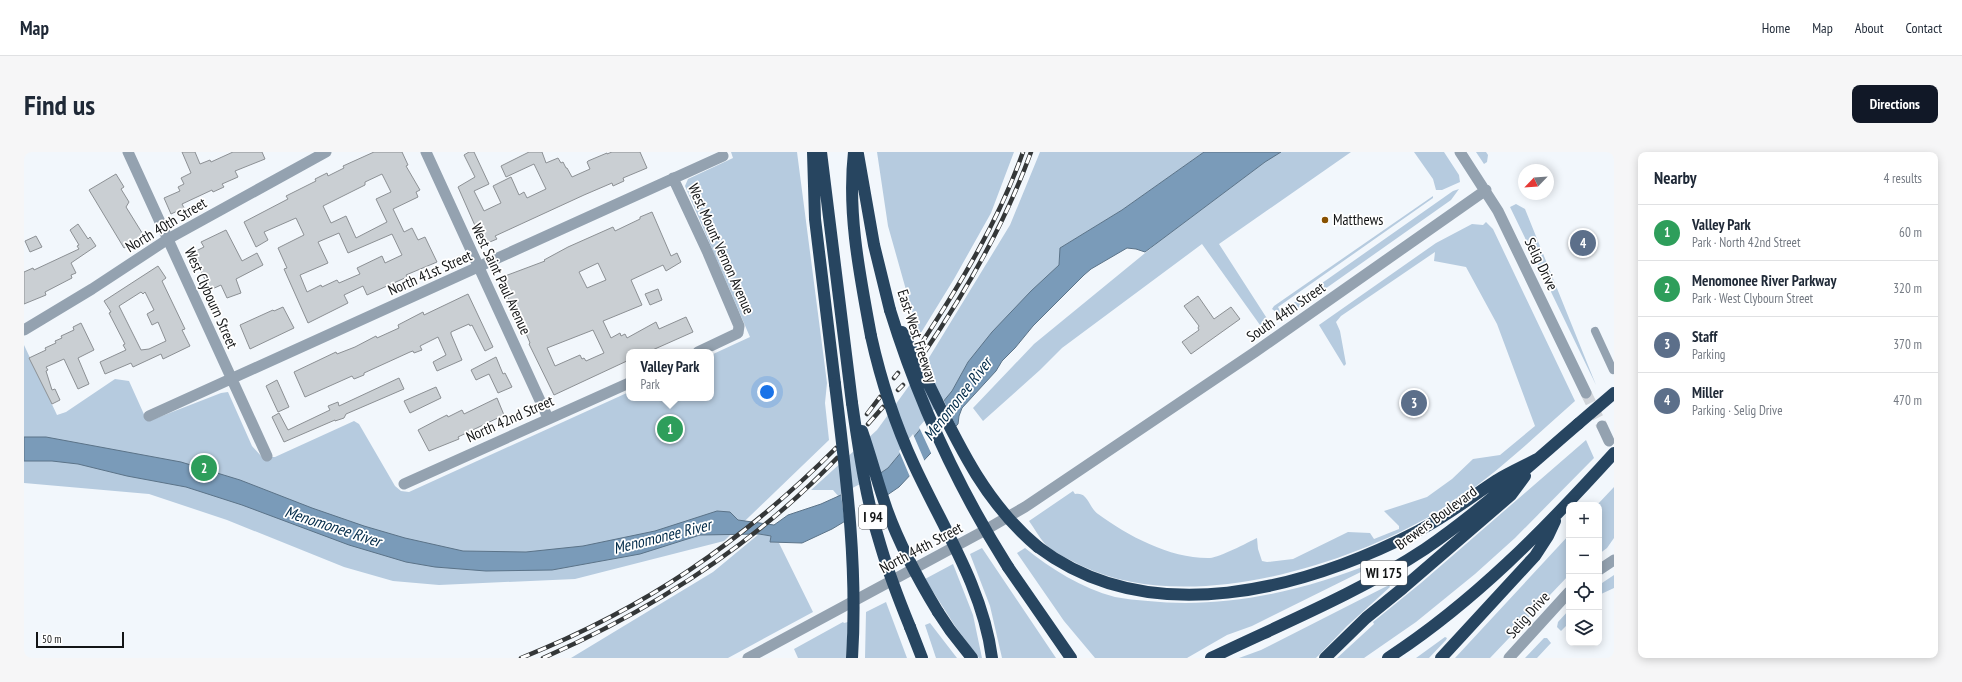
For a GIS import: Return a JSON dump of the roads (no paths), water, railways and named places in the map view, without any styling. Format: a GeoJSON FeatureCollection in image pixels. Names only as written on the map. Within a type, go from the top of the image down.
{"type":"FeatureCollection","features":[{"type":"Feature","properties":{"kind":"highway"},"geometry":{"type":"LineString","coordinates":[[813,152],[815,219],[836,384],[853,548],[854,600],[852,658]]}},
{"type":"Feature","properties":{"kind":"highway","name":"I 94"},"geometry":{"type":"LineString","coordinates":[[821,152],[847,369],[862,465],[874,520],[887,566],[922,658]]}},
{"type":"Feature","properties":{"kind":"highway"},"geometry":{"type":"LineString","coordinates":[[854,152],[850,181],[858,259],[871,336],[886,391],[904,442],[974,590],[984,618],[992,658]]}},
{"type":"Feature","properties":{"kind":"highway","name":"East-West Freeway"},"geometry":{"type":"LineString","coordinates":[[858,152],[873,239],[890,310],[910,370],[943,452],[969,502],[1008,567],[1071,658]]}},
{"type":"Feature","properties":{"kind":"highway"},"geometry":{"type":"LineString","coordinates":[[890,310],[922,369],[952,432],[975,473],[1011,522],[1038,547],[1078,572],[1130,590],[1190,595],[1210,594],[1255,588],[1320,573],[1386,547],[1435,522],[1498,480],[1537,459]]}},
{"type":"Feature","properties":{"kind":"highway","name":"Brewers Boulevard"},"geometry":{"type":"LineString","coordinates":[[1211,658],[1370,581],[1397,566],[1461,524],[1614,392]]}},
{"type":"Feature","properties":{"kind":"highway"},"geometry":{"type":"LineString","coordinates":[[852,404],[894,526],[916,574],[938,612],[972,658]]}},
{"type":"Feature","properties":{"kind":"highway"},"geometry":{"type":"LineString","coordinates":[[1388,658],[1482,586],[1559,513],[1614,453]]}},
{"type":"Feature","properties":{"kind":"highway"},"geometry":{"type":"LineString","coordinates":[[1325,658],[1366,618],[1511,495],[1537,459]]}},
{"type":"Feature","properties":{"kind":"highway"},"geometry":{"type":"LineString","coordinates":[[1441,658],[1535,556],[1548,536],[1559,513]]}},
{"type":"Feature","properties":{"kind":"street","name":"West Clybourn Street"},"geometry":{"type":"LineString","coordinates":[[128,152],[267,456]]}},
{"type":"Feature","properties":{"kind":"street","name":"North 40th Street"},"geometry":{"type":"LineString","coordinates":[[24,330],[92,289],[168,239],[326,152]]}},
{"type":"Feature","properties":{"kind":"street","name":"West Saint Paul Avenue"},"geometry":{"type":"LineString","coordinates":[[426,152],[548,418]]}},
{"type":"Feature","properties":{"kind":"street","name":"Selig Drive"},"geometry":{"type":"LineString","coordinates":[[1460,152],[1486,190],[1498,211],[1586,393]]}},
{"type":"Feature","properties":{"kind":"street","name":"North 41st Street"},"geometry":{"type":"LineString","coordinates":[[149,416],[723,156]]}},
{"type":"Feature","properties":{"kind":"street","name":"West Mount Vernon Avenue"},"geometry":{"type":"LineString","coordinates":[[673,178],[736,316],[739,326],[738,333],[704,349]]}},
{"type":"Feature","properties":{"kind":"street","name":"South 44th Street"},"geometry":{"type":"LineString","coordinates":[[1102,456],[1486,190]]}},
{"type":"Feature","properties":{"kind":"street"},"geometry":{"type":"LineString","coordinates":[[1595,330],[1613,370]]}},
{"type":"Feature","properties":{"kind":"street","name":"North 42nd Street"},"geometry":{"type":"LineString","coordinates":[[404,484],[548,418],[626,384]]}},
{"type":"Feature","properties":{"kind":"street"},"geometry":{"type":"LineString","coordinates":[[1602,426],[1609,441]]}},
{"type":"Feature","properties":{"kind":"street","name":"North 44th Street"},"geometry":{"type":"LineString","coordinates":[[748,658],[992,526],[1102,456]]}},
{"type":"Feature","properties":{"kind":"street"},"geometry":{"type":"LineString","coordinates":[[1602,568],[1614,560]]}},
{"type":"Feature","properties":{"kind":"street","name":"Selig Drive"},"geometry":{"type":"LineString","coordinates":[[1509,658],[1566,595]]}},
{"type":"Feature","properties":{"kind":"water","name":"Menomonee River"},"geometry":{"type":"Polygon","coordinates":[[[1204,152],[1281,152],[1265,162],[1145,252],[1127,248],[1091,269],[1033,326],[1002,361],[996,371],[962,408],[958,424],[899,487],[832,529],[802,543],[770,542],[771,536],[759,534],[700,535],[640,554],[552,570],[486,571],[435,567],[406,562],[349,545],[242,505],[186,487],[127,476],[78,464],[52,461],[24,461],[24,437],[46,437],[181,462],[240,480],[312,508],[364,526],[405,538],[463,551],[526,552],[583,546],[655,531],[717,511],[730,512],[738,520],[774,525],[788,515],[821,504],[863,485],[888,468],[952,391],[968,362],[992,332],[1031,291],[1059,265],[1060,248],[1122,210],[1204,152]]]}},
{"type":"Feature","properties":{"kind":"tunnel"},"geometry":{"type":"LineString","coordinates":[[1586,393],[1602,426]]}},
{"type":"Feature","properties":{"kind":"railway"},"geometry":{"type":"LineString","coordinates":[[921,344],[965,274],[991,227],[1003,202],[1023,152]]}},
{"type":"Feature","properties":{"kind":"railway"},"geometry":{"type":"LineString","coordinates":[[924,353],[970,281],[984,256],[1021,179],[1031,152]]}},
{"type":"Feature","properties":{"kind":"railway"},"geometry":{"type":"LineString","coordinates":[[894,378],[898,373]]}},
{"type":"Feature","properties":{"kind":"railway"},"geometry":{"type":"LineString","coordinates":[[898,390],[903,385]]}},
{"type":"Feature","properties":{"kind":"railway"},"geometry":{"type":"LineString","coordinates":[[867,414],[880,397]]}},
{"type":"Feature","properties":{"kind":"railway"},"geometry":{"type":"LineString","coordinates":[[868,424],[883,407]]}},
{"type":"Feature","properties":{"kind":"railway"},"geometry":{"type":"LineString","coordinates":[[521,658],[567,639],[610,617],[651,595],[690,570],[728,543],[764,514],[836,448]]}},
{"type":"Feature","properties":{"kind":"railway"},"geometry":{"type":"LineString","coordinates":[[543,658],[623,619],[700,573],[771,519],[805,490],[837,458]]}},
{"type":"Feature","properties":{"kind":"place","name":"Matthews"},"geometry":{"type":"Point","coordinates":[1325,220]}},
{"type":"Feature","properties":{"kind":"place","name":"Miller"},"geometry":{"type":"Point","coordinates":[1583,243]}},
{"type":"Feature","properties":{"kind":"place","name":"Staff"},"geometry":{"type":"Point","coordinates":[1414,403]}},
{"type":"Feature","properties":{"kind":"place","name":"Valley Park"},"geometry":{"type":"Point","coordinates":[670,429]}},
{"type":"Feature","properties":{"kind":"place","name":"Menomonee River Parkway"},"geometry":{"type":"Point","coordinates":[204,468]}}]}
